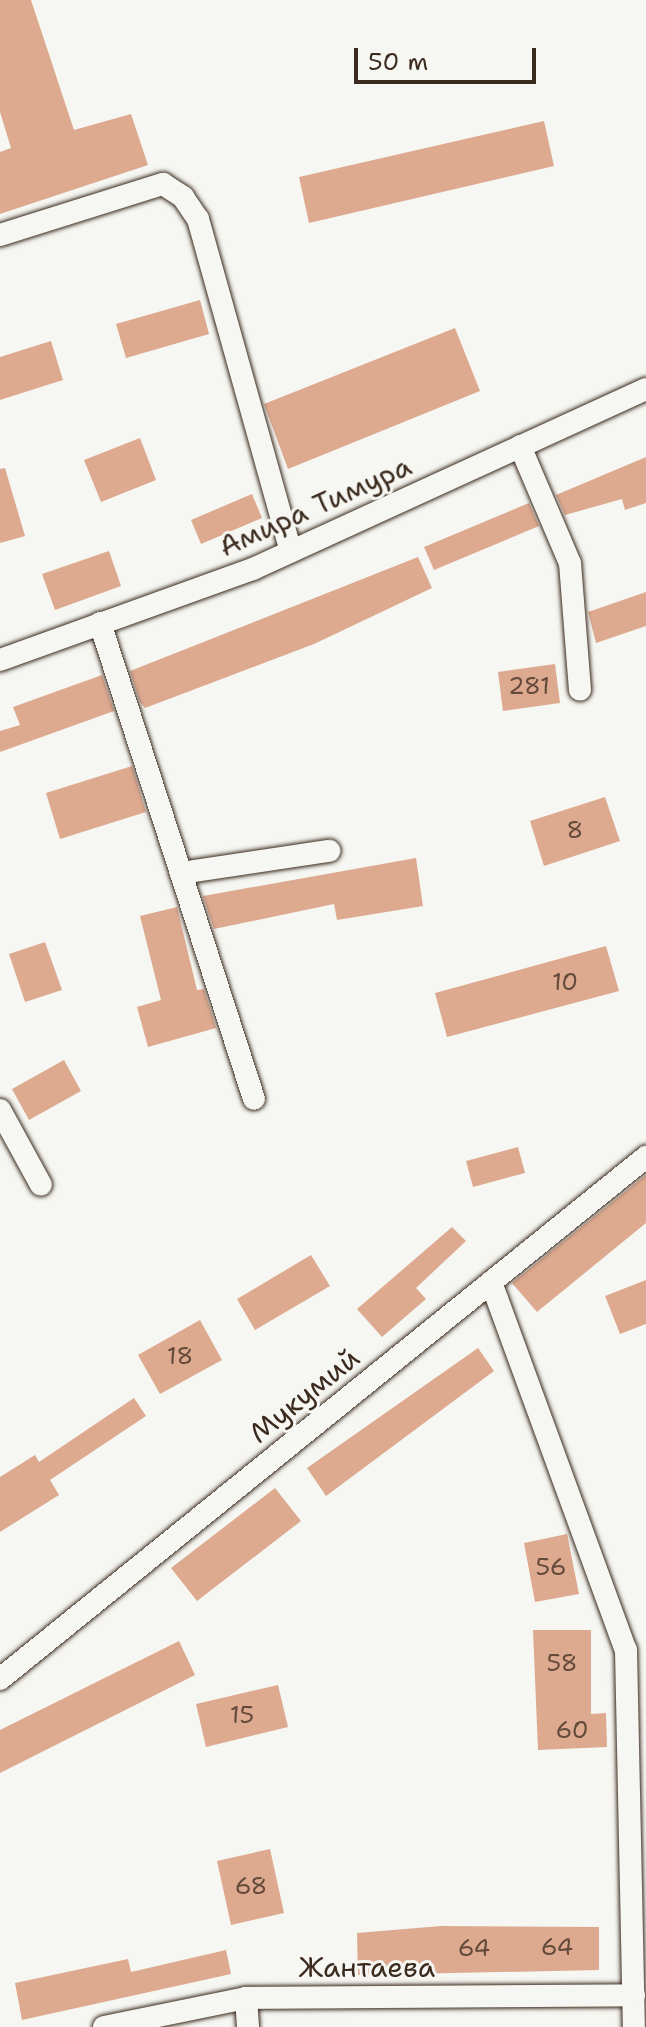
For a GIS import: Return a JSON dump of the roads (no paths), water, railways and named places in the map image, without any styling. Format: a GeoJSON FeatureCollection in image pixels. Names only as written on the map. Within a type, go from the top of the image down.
{"type":"FeatureCollection","features":[{"type":"Feature","properties":{"kind":"street"},"geometry":{"type":"LineString","coordinates":[[0,235],[163,184],[183,197],[198,219],[291,551]]}},
{"type":"Feature","properties":{"kind":"street","name":"Амира Тимура"},"geometry":{"type":"LineString","coordinates":[[0,658],[291,551],[646,389]]}},
{"type":"Feature","properties":{"kind":"street"},"geometry":{"type":"LineString","coordinates":[[520,446],[570,563],[580,690]]}},
{"type":"Feature","properties":{"kind":"street"},"geometry":{"type":"LineString","coordinates":[[100,623],[254,1099]]}},
{"type":"Feature","properties":{"kind":"street"},"geometry":{"type":"LineString","coordinates":[[181,873],[329,851]]}},
{"type":"Feature","properties":{"kind":"street"},"geometry":{"type":"LineString","coordinates":[[0,1110],[41,1185]]}},
{"type":"Feature","properties":{"kind":"street","name":"Мукумий"},"geometry":{"type":"LineString","coordinates":[[0,1679],[646,1157]]}},
{"type":"Feature","properties":{"kind":"street"},"geometry":{"type":"LineString","coordinates":[[491,1282],[636,1676],[634,2027]]}},
{"type":"Feature","properties":{"kind":"street","name":"Жантаева"},"geometry":{"type":"LineString","coordinates":[[104,2027],[246,1998],[634,1995]]}},
{"type":"Feature","properties":{"kind":"street"},"geometry":{"type":"LineString","coordinates":[[246,1998],[248,2027]]}}]}
